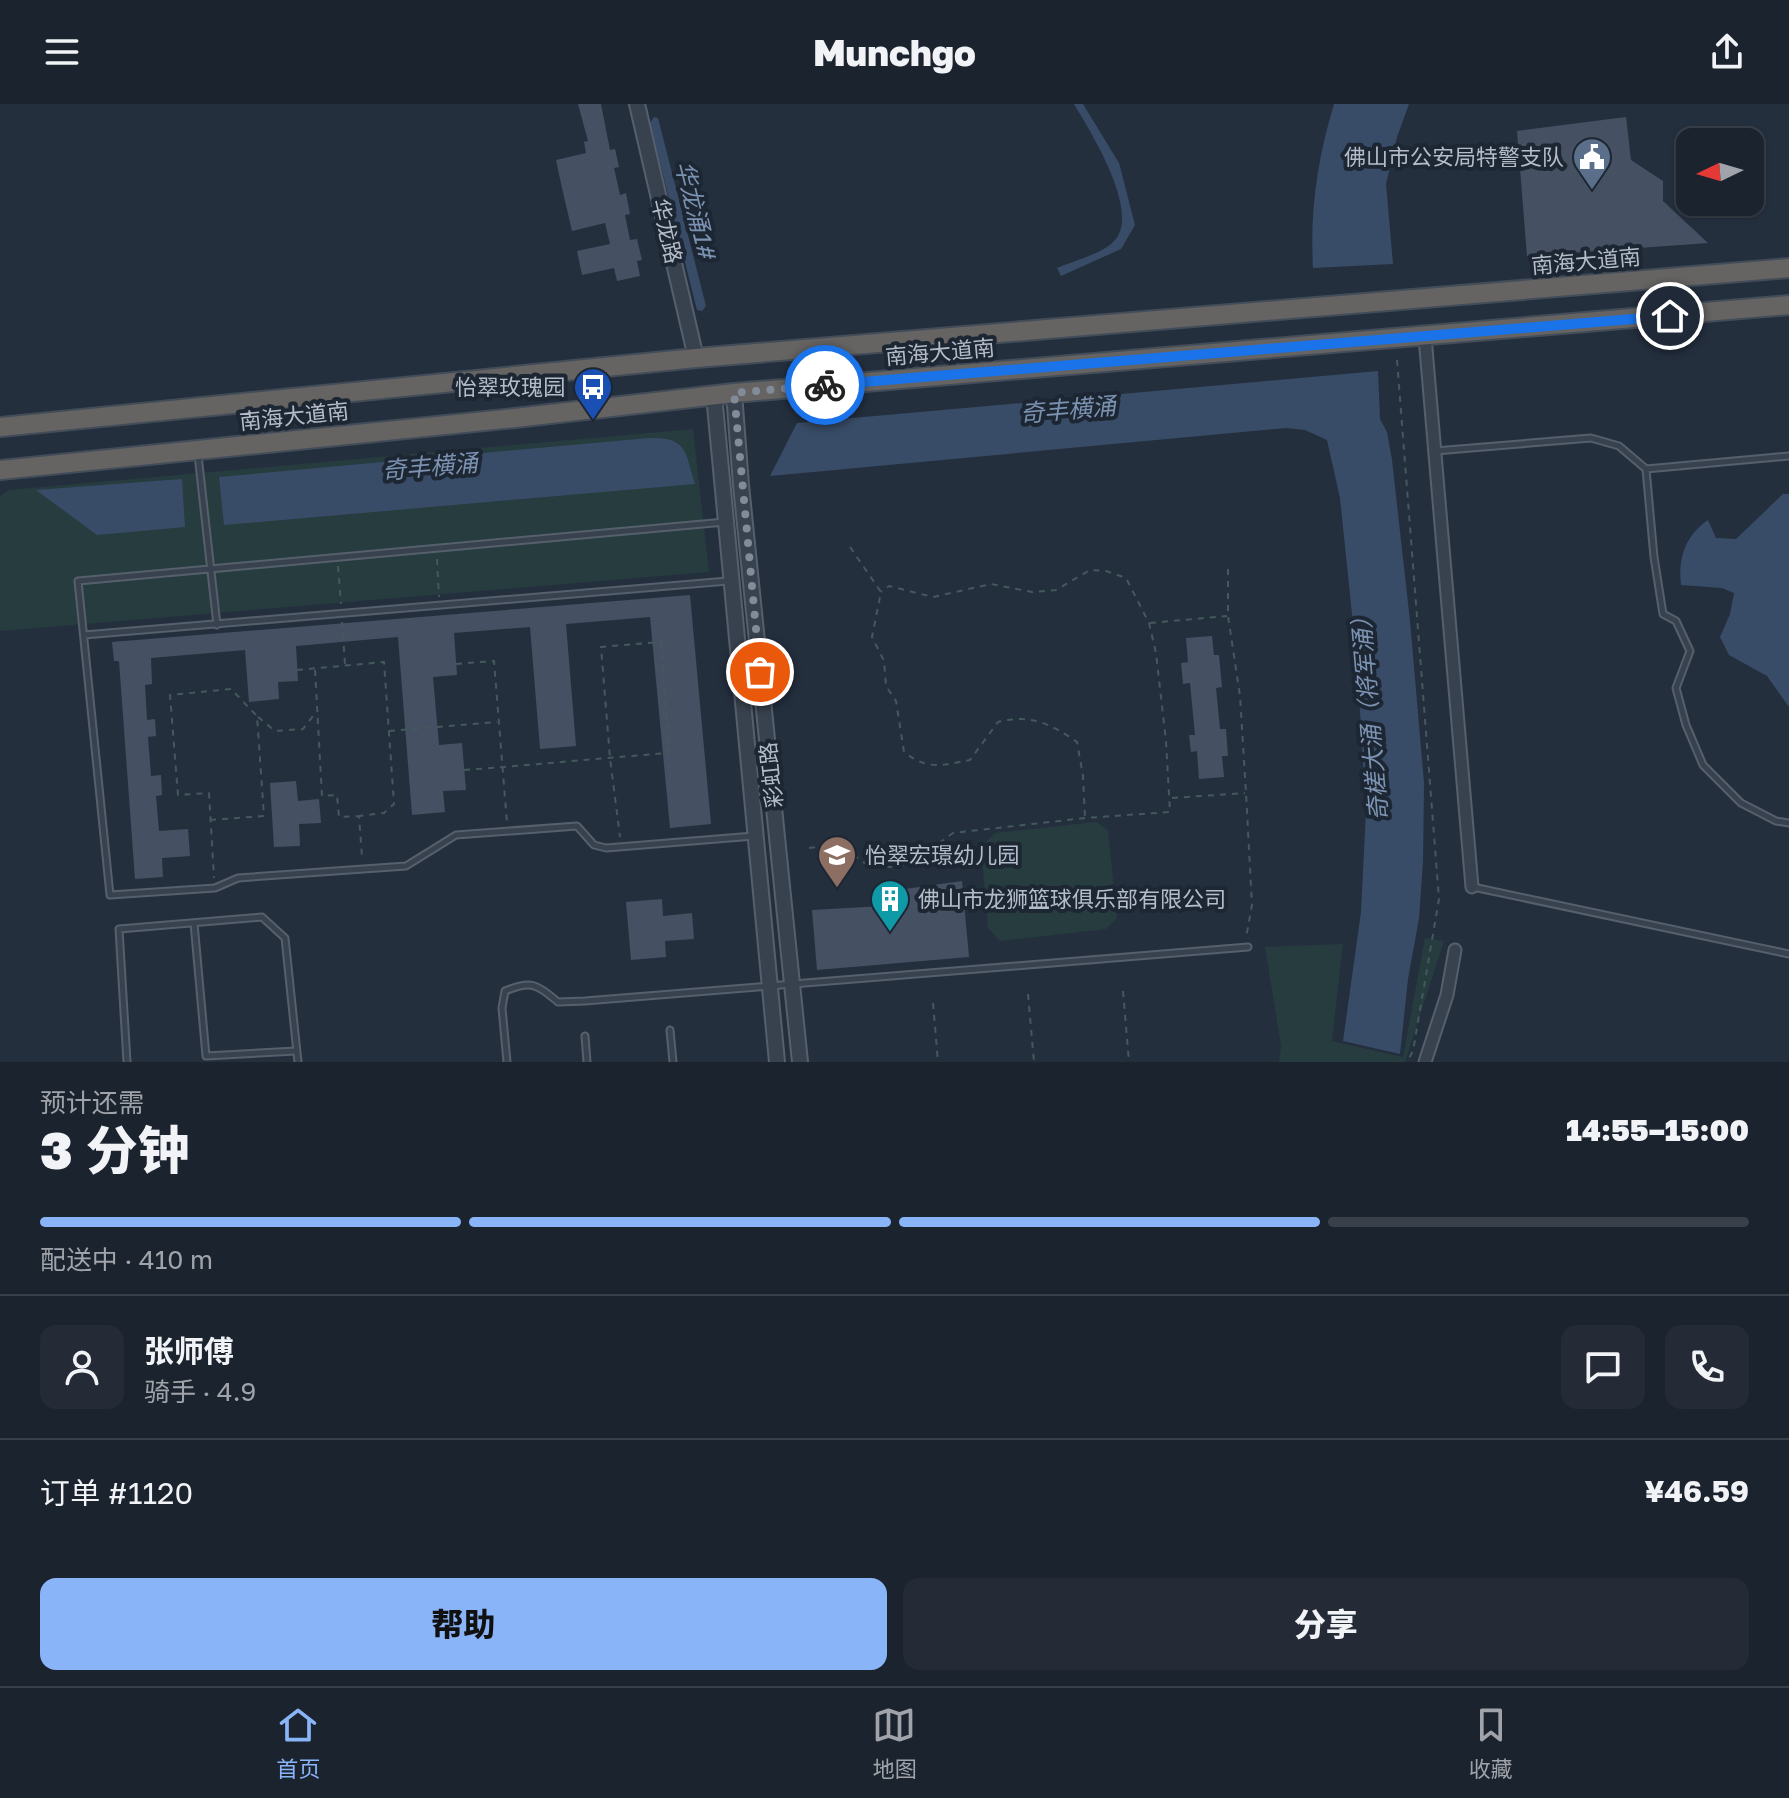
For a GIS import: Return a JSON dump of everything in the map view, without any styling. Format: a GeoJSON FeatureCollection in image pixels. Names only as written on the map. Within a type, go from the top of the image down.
{"type":"FeatureCollection","features":[{"type":"Feature","properties":{"kind":"highway","name":"南海大道南"},"geometry":{"type":"LineString","coordinates":[[5,425],[696,358],[1789,268]]}},
{"type":"Feature","properties":{"kind":"highway","name":"南海大道南"},"geometry":{"type":"LineString","coordinates":[[0,470],[734,393],[1789,305]]}},
{"type":"Feature","properties":{"kind":"highway"},"geometry":{"type":"LineString","coordinates":[[0,480],[39,466]]}},
{"type":"Feature","properties":{"kind":"street","name":"华龙路"},"geometry":{"type":"LineString","coordinates":[[637,104],[696,358]]}},
{"type":"Feature","properties":{"kind":"street"},"geometry":{"type":"LineString","coordinates":[[1425,337],[1472,887]]}},
{"type":"Feature","properties":{"kind":"street","name":"彩虹路"},"geometry":{"type":"LineString","coordinates":[[734,393],[800,1062]]}},
{"type":"Feature","properties":{"kind":"street","name":"彩虹路"},"geometry":{"type":"LineString","coordinates":[[714,395],[777,1062]]}},
{"type":"Feature","properties":{"kind":"street"},"geometry":{"type":"LineString","coordinates":[[1425,1062],[1447,995],[1455,950]]}},
{"type":"Feature","properties":{"kind":"lane"},"geometry":{"type":"LineString","coordinates":[[1434,451],[1591,438],[1619,446],[1646,469],[1663,614],[1676,621],[1690,651],[1676,688],[1686,725],[1703,765],[1741,803],[1776,821],[1789,823]]}},
{"type":"Feature","properties":{"kind":"lane"},"geometry":{"type":"LineString","coordinates":[[197,450],[217,625]]}},
{"type":"Feature","properties":{"kind":"lane"},"geometry":{"type":"LineString","coordinates":[[1646,469],[1789,456]]}},
{"type":"Feature","properties":{"kind":"lane"},"geometry":{"type":"LineString","coordinates":[[726,522],[78,581],[110,895],[215,888],[238,878],[406,866],[456,835],[577,826],[594,845],[606,848],[756,836]]}},
{"type":"Feature","properties":{"kind":"lane"},"geometry":{"type":"LineString","coordinates":[[84,635],[732,581]]}},
{"type":"Feature","properties":{"kind":"lane"},"geometry":{"type":"LineString","coordinates":[[1472,887],[1789,954]]}},
{"type":"Feature","properties":{"kind":"lane"},"geometry":{"type":"LineString","coordinates":[[127,1062],[119,929],[262,917],[285,938],[298,1062]]}},
{"type":"Feature","properties":{"kind":"lane"},"geometry":{"type":"LineString","coordinates":[[194,923],[206,1056],[296,1051]]}},
{"type":"Feature","properties":{"kind":"lane"},"geometry":{"type":"LineString","coordinates":[[507,1062],[502,1008],[505,991],[523,984],[538,985],[558,1002],[770,988],[1248,947]]}},
{"type":"Feature","properties":{"kind":"lane"},"geometry":{"type":"LineString","coordinates":[[670,1030],[673,1062]]}},
{"type":"Feature","properties":{"kind":"lane"},"geometry":{"type":"LineString","coordinates":[[585,1036],[587,1062]]}},
{"type":"Feature","properties":{"kind":"path"},"geometry":{"type":"LineString","coordinates":[[1397,360],[1439,899],[1413,1051],[1407,1062]]}},
{"type":"Feature","properties":{"kind":"path"},"geometry":{"type":"LineString","coordinates":[[850,547],[881,592]]}},
{"type":"Feature","properties":{"kind":"path"},"geometry":{"type":"LineString","coordinates":[[436,548],[440,606]]}},
{"type":"Feature","properties":{"kind":"path"},"geometry":{"type":"LineString","coordinates":[[1228,569],[1228,616],[1240,696],[1252,905],[1246,937],[1248,947]]}},
{"type":"Feature","properties":{"kind":"path"},"geometry":{"type":"LineString","coordinates":[[809,848],[838,844],[866,864],[891,867],[910,864],[953,833],[1170,812],[1161,686],[1149,623],[1126,578],[1106,571],[1090,570],[1056,590],[1032,592],[991,584],[933,597],[889,586],[881,592],[872,637],[884,661],[886,686],[896,701],[904,752],[920,764],[970,760],[998,722],[1019,717],[1042,722],[1077,742],[1083,776],[1085,818]]}},
{"type":"Feature","properties":{"kind":"path"},"geometry":{"type":"LineString","coordinates":[[1149,623],[1228,616]]}},
{"type":"Feature","properties":{"kind":"path"},"geometry":{"type":"LineString","coordinates":[[464,770],[502,767],[610,758],[669,753],[661,642],[601,647],[610,758],[621,846]]}},
{"type":"Feature","properties":{"kind":"path"},"geometry":{"type":"LineString","coordinates":[[456,664],[494,661],[508,832]]}},
{"type":"Feature","properties":{"kind":"path"},"geometry":{"type":"LineString","coordinates":[[297,670],[314,668],[384,662],[394,804],[384,813],[339,817],[337,795],[322,796],[314,668]]}},
{"type":"Feature","properties":{"kind":"path"},"geometry":{"type":"LineString","coordinates":[[215,888],[209,793],[178,795],[170,695],[231,689],[275,731],[303,729],[317,711]]}},
{"type":"Feature","properties":{"kind":"path"},"geometry":{"type":"LineString","coordinates":[[210,820],[264,816],[257,716]]}},
{"type":"Feature","properties":{"kind":"path"},"geometry":{"type":"LineString","coordinates":[[389,731],[498,722]]}},
{"type":"Feature","properties":{"kind":"path"},"geometry":{"type":"LineString","coordinates":[[1170,798],[1246,793]]}},
{"type":"Feature","properties":{"kind":"path"},"geometry":{"type":"LineString","coordinates":[[359,816],[363,869]]}},
{"type":"Feature","properties":{"kind":"path"},"geometry":{"type":"LineString","coordinates":[[1123,991],[1129,1062]]}},
{"type":"Feature","properties":{"kind":"path"},"geometry":{"type":"LineString","coordinates":[[1028,994],[1034,1062]]}},
{"type":"Feature","properties":{"kind":"path"},"geometry":{"type":"LineString","coordinates":[[933,1003],[938,1062]]}},
{"type":"Feature","properties":{"kind":"green space"},"geometry":{"type":"Polygon","coordinates":[[[693,429],[709,572],[0,631],[0,496],[9,490],[693,429]]]}},
{"type":"Feature","properties":{"kind":"green space"},"geometry":{"type":"Polygon","coordinates":[[[1096,822],[1108,830],[1117,918],[1106,929],[1000,941],[988,928],[981,847],[995,833],[1096,822]]]}},
{"type":"Feature","properties":{"kind":"green space"},"geometry":{"type":"Polygon","coordinates":[[[1425,938],[1444,941],[1405,1062],[1279,1062],[1281,1046],[1265,947],[1343,944],[1332,1041],[1403,1057],[1425,938]]]}},
{"type":"Feature","properties":{"kind":"water"},"geometry":{"type":"Polygon","coordinates":[[[1074,104],[1083,104],[1119,163],[1135,225],[1121,249],[1061,276],[1057,268],[1103,249],[1114,241],[1121,228],[1118,192],[1101,152],[1074,104]]]}},
{"type":"Feature","properties":{"kind":"water"},"geometry":{"type":"Polygon","coordinates":[[[1334,104],[1409,104],[1397,137],[1386,184],[1393,264],[1313,268],[1316,185],[1334,104]]]}},
{"type":"Feature","properties":{"kind":"water"},"geometry":{"type":"Polygon","coordinates":[[[654,117],[658,118],[706,306],[702,311],[697,310],[650,123],[654,117]]]}},
{"type":"Feature","properties":{"kind":"water"},"geometry":{"type":"Polygon","coordinates":[[[1378,371],[1380,419],[1387,432],[1392,460],[1410,621],[1424,783],[1419,918],[1408,979],[1400,1054],[1343,1041],[1361,912],[1366,810],[1357,662],[1340,498],[1327,440],[1305,430],[1286,428],[770,476],[797,423],[1378,371]]]}},
{"type":"Feature","properties":{"kind":"water","name":"奇丰横涌"},"geometry":{"type":"Polygon","coordinates":[[[649,438],[671,440],[683,449],[695,484],[224,525],[219,477],[649,438]]]}},
{"type":"Feature","properties":{"kind":"water"},"geometry":{"type":"Polygon","coordinates":[[[182,479],[185,527],[97,535],[36,490],[182,479]]]}},
{"type":"Feature","properties":{"kind":"water"},"geometry":{"type":"Polygon","coordinates":[[[1783,494],[1789,494],[1789,707],[1767,676],[1729,655],[1720,637],[1730,614],[1734,593],[1722,588],[1681,585],[1680,575],[1685,548],[1700,526],[1708,520],[1716,538],[1736,539],[1783,494]]]}},
{"type":"Feature","properties":{"kind":"building"},"geometry":{"type":"Polygon","coordinates":[[[578,104],[601,104],[610,150],[615,149],[619,167],[614,168],[620,195],[626,193],[630,214],[625,215],[630,240],[637,239],[642,260],[637,261],[640,276],[617,281],[614,268],[582,275],[577,251],[610,244],[605,223],[572,231],[562,188],[556,160],[586,153],[584,142],[588,141],[578,104]]]}},
{"type":"Feature","properties":{"kind":"building","name":"佛山市公安局特警支队"},"geometry":{"type":"Polygon","coordinates":[[[1626,117],[1631,160],[1663,181],[1663,201],[1708,243],[1527,256],[1517,131],[1626,117]]]}},
{"type":"Feature","properties":{"kind":"building"},"geometry":{"type":"Polygon","coordinates":[[[690,595],[711,824],[670,828],[650,617],[566,624],[576,746],[540,749],[530,627],[454,633],[457,675],[433,677],[439,745],[462,743],[466,790],[443,791],[445,812],[412,815],[398,637],[296,646],[298,681],[278,682],[279,699],[249,702],[245,650],[151,658],[152,684],[145,685],[147,720],[155,719],[156,736],[148,737],[151,776],[161,775],[162,795],[156,796],[159,831],[188,829],[190,856],[162,858],[163,877],[135,879],[119,661],[114,661],[112,642],[690,595]]]}},
{"type":"Feature","properties":{"kind":"building"},"geometry":{"type":"Polygon","coordinates":[[[1212,636],[1214,655],[1219,655],[1222,687],[1216,688],[1220,729],[1226,729],[1228,756],[1222,756],[1224,777],[1199,779],[1197,751],[1191,752],[1189,735],[1195,735],[1190,683],[1183,684],[1181,663],[1188,662],[1186,638],[1212,636]]]}},
{"type":"Feature","properties":{"kind":"building"},"geometry":{"type":"Polygon","coordinates":[[[296,781],[298,801],[319,799],[321,823],[299,824],[300,846],[274,847],[270,783],[296,781]]]}},
{"type":"Feature","properties":{"kind":"building","name":"佛山市龙狮篮球俱乐部有限公司"},"geometry":{"type":"Polygon","coordinates":[[[962,881],[969,957],[817,970],[812,910],[884,906],[884,892],[962,881]]]}},
{"type":"Feature","properties":{"kind":"building"},"geometry":{"type":"Polygon","coordinates":[[[662,899],[663,916],[692,913],[694,939],[665,941],[666,957],[631,960],[626,902],[662,899]]]}},
{"type":"Feature","properties":{"kind":"way so far"},"geometry":{"type":"LineString","coordinates":[[760,672],[734,393],[825,385]]}},
{"type":"Feature","properties":{"kind":"place","name":"佛山市公安局特警支队"},"geometry":{"type":"Point","coordinates":[1592,191]}},
{"type":"Feature","properties":{"kind":"place","name":"怡翠玫瑰园"},"geometry":{"type":"Point","coordinates":[593,421]}},
{"type":"Feature","properties":{"kind":"place","name":"怡翠宏璟幼儿园"},"geometry":{"type":"Point","coordinates":[837,889]}},
{"type":"Feature","properties":{"kind":"place","name":"佛山市龙狮篮球俱乐部有限公司"},"geometry":{"type":"Point","coordinates":[890,933]}},
{"type":"Feature","properties":{"kind":"route"},"geometry":{"type":"LineString","coordinates":[[825,385],[1670,316]]}},
{"type":"Feature","properties":{"kind":"water label","name":"华龙涌1#"},"geometry":{"type":"Point","coordinates":[695,210]}},
{"type":"Feature","properties":{"kind":"water label","name":"奇槎大涌（将军涌）"},"geometry":{"type":"Point","coordinates":[1370,713]}}]}
